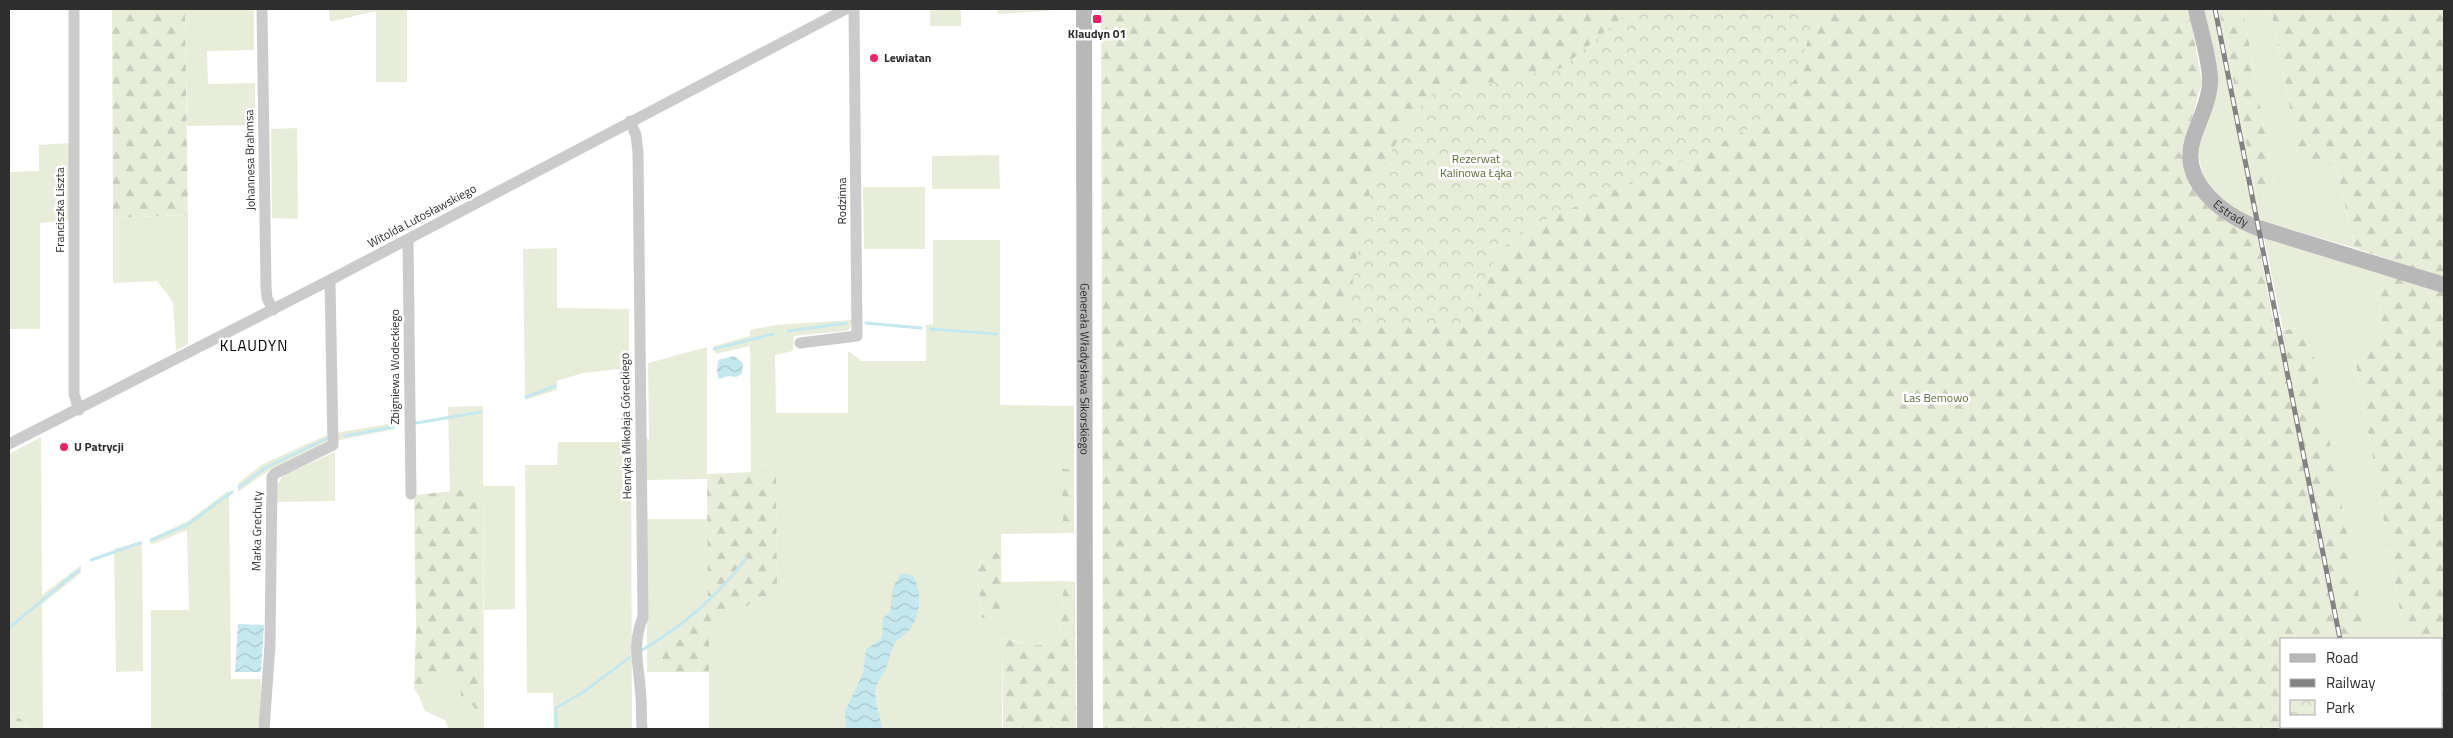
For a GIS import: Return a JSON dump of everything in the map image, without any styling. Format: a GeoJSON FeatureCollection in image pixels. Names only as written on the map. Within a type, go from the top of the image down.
{"type":"FeatureCollection","features":[{"type":"Feature","properties":{"kind":"main road","name":"Generała Władysława Sikorskiego"},"geometry":{"type":"LineString","coordinates":[[1084,9],[1085,729]]}},
{"type":"Feature","properties":{"kind":"main road","name":"Estrady"},"geometry":{"type":"LineString","coordinates":[[2196,9],[2210,80],[2205,106],[2192,141],[2191,162],[2200,187],[2216,206],[2241,222],[2258,228],[2444,285]]}},
{"type":"Feature","properties":{"kind":"street","name":"Franciszka Liszta"},"geometry":{"type":"LineString","coordinates":[[74,9],[74,394],[79,410]]}},
{"type":"Feature","properties":{"kind":"street","name":"Johannesa Brahmsa"},"geometry":{"type":"LineString","coordinates":[[262,9],[266,287],[267,298],[273,310]]}},
{"type":"Feature","properties":{"kind":"street","name":"Witolda Lutosławskiego"},"geometry":{"type":"LineString","coordinates":[[9,444],[273,310],[846,9]]}},
{"type":"Feature","properties":{"kind":"street","name":"Rodzinna"},"geometry":{"type":"LineString","coordinates":[[800,343],[857,336],[854,9]]}},
{"type":"Feature","properties":{"kind":"street","name":"Henryka Mikołaja Góreckiego"},"geometry":{"type":"LineString","coordinates":[[630,121],[636,135],[638,152],[643,617],[635,643],[636,669],[640,685],[642,729]]}},
{"type":"Feature","properties":{"kind":"street","name":"Zbigniewa Wodeckiego"},"geometry":{"type":"LineString","coordinates":[[408,239],[410,494]]}},
{"type":"Feature","properties":{"kind":"street","name":"Marka Grechuty"},"geometry":{"type":"LineString","coordinates":[[264,729],[270,646],[272,477],[276,473],[333,445],[330,280]]}},
{"type":"Feature","properties":{"kind":"green space"},"geometry":{"type":"Polygon","coordinates":[[[112,9],[185,9],[188,215],[113,218],[112,9]]]}},
{"type":"Feature","properties":{"kind":"green space"},"geometry":{"type":"Polygon","coordinates":[[[185,9],[254,9],[254,50],[207,51],[208,84],[255,83],[255,125],[187,126],[185,9]]]}},
{"type":"Feature","properties":{"kind":"green space"},"geometry":{"type":"Polygon","coordinates":[[[329,9],[439,9],[407,10],[407,82],[376,82],[376,11],[330,21],[329,9]]]}},
{"type":"Feature","properties":{"kind":"green space"},"geometry":{"type":"Polygon","coordinates":[[[930,9],[961,9],[961,26],[930,26],[930,9]]]}},
{"type":"Feature","properties":{"kind":"green space"},"geometry":{"type":"Polygon","coordinates":[[[998,9],[1074,9],[997,14],[998,9]]]}},
{"type":"Feature","properties":{"kind":"green space","name":"Las Bemowo"},"geometry":{"type":"Polygon","coordinates":[[[1101,9],[2189,9],[2202,82],[2189,128],[2207,206],[2222,218],[2257,235],[2275,331],[2308,327],[2367,638],[2280,638],[2280,728],[2383,729],[1103,729],[1101,9]]]}},
{"type":"Feature","properties":{"kind":"green space","name":"Rezerwat Kalinowa Łąka"},"geometry":{"type":"Polygon","coordinates":[[[1633,9],[1814,9],[1807,43],[1784,111],[1704,151],[1529,227],[1515,237],[1495,259],[1483,283],[1469,327],[1346,323],[1366,200],[1406,124],[1431,94],[1561,68],[1633,9]]]}},
{"type":"Feature","properties":{"kind":"green space"},"geometry":{"type":"Polygon","coordinates":[[[2202,9],[2219,9],[2258,203],[2275,190],[2243,9],[2271,9],[2299,156],[2336,167],[2355,248],[2250,218],[2220,200],[2203,176],[2198,153],[2199,139],[2210,104],[2202,9]]]}},
{"type":"Feature","properties":{"kind":"green space"},"geometry":{"type":"Polygon","coordinates":[[[2219,9],[2243,9],[2275,190],[2258,203],[2219,9]]]}},
{"type":"Feature","properties":{"kind":"green space"},"geometry":{"type":"Polygon","coordinates":[[[2271,9],[2444,9],[2444,278],[2355,248],[2336,167],[2299,156],[2271,9]]]}},
{"type":"Feature","properties":{"kind":"green space"},"geometry":{"type":"Polygon","coordinates":[[[297,128],[298,219],[272,218],[271,129],[297,128]]]}},
{"type":"Feature","properties":{"kind":"green space"},"geometry":{"type":"Polygon","coordinates":[[[69,143],[70,220],[40,223],[40,329],[9,329],[9,172],[39,171],[39,145],[69,143]]]}},
{"type":"Feature","properties":{"kind":"green space"},"geometry":{"type":"Polygon","coordinates":[[[999,155],[1000,189],[932,189],[932,156],[999,155]]]}},
{"type":"Feature","properties":{"kind":"green space"},"geometry":{"type":"Polygon","coordinates":[[[863,187],[925,187],[925,249],[864,249],[863,187]]]}},
{"type":"Feature","properties":{"kind":"green space"},"geometry":{"type":"Polygon","coordinates":[[[188,215],[188,344],[176,351],[173,302],[157,281],[113,283],[113,218],[188,215]]]}},
{"type":"Feature","properties":{"kind":"green space"},"geometry":{"type":"Polygon","coordinates":[[[2264,237],[2374,271],[2383,328],[2354,353],[2405,638],[2367,638],[2307,327],[2283,330],[2264,237]]]}},
{"type":"Feature","properties":{"kind":"green space"},"geometry":{"type":"Polygon","coordinates":[[[933,240],[1000,240],[1000,405],[1074,406],[1074,469],[1062,469],[1067,525],[1074,524],[1074,533],[1001,534],[1001,551],[984,557],[977,571],[982,618],[1001,617],[1001,582],[1064,581],[1060,637],[1052,642],[1038,645],[1002,638],[1002,729],[709,729],[709,626],[777,590],[776,472],[751,473],[750,346],[716,354],[714,346],[750,336],[750,330],[775,325],[852,320],[850,329],[846,331],[794,336],[793,351],[775,355],[776,413],[848,413],[848,351],[862,361],[926,361],[926,325],[933,324],[933,240]]]}},
{"type":"Feature","properties":{"kind":"green space"},"geometry":{"type":"Polygon","coordinates":[[[557,248],[557,308],[629,309],[629,368],[583,373],[557,381],[557,390],[525,400],[523,249],[557,248]]]}},
{"type":"Feature","properties":{"kind":"green space"},"geometry":{"type":"Polygon","coordinates":[[[2374,271],[2444,292],[2444,729],[2420,728],[2443,728],[2443,638],[2405,638],[2354,353],[2383,328],[2374,271]]]}},
{"type":"Feature","properties":{"kind":"green space"},"geometry":{"type":"Polygon","coordinates":[[[707,347],[707,479],[646,480],[646,439],[649,439],[648,363],[707,347]]]}},
{"type":"Feature","properties":{"kind":"green space"},"geometry":{"type":"Polygon","coordinates":[[[483,406],[483,486],[515,486],[515,609],[484,610],[483,489],[450,493],[448,407],[483,406]]]}},
{"type":"Feature","properties":{"kind":"green space"},"geometry":{"type":"Polygon","coordinates":[[[394,423],[395,429],[335,441],[335,433],[394,423]]]}},
{"type":"Feature","properties":{"kind":"green space"},"geometry":{"type":"Polygon","coordinates":[[[327,435],[327,443],[264,474],[238,492],[238,483],[263,464],[327,435]]]}},
{"type":"Feature","properties":{"kind":"green space"},"geometry":{"type":"Polygon","coordinates":[[[41,437],[42,595],[81,565],[81,573],[42,604],[43,729],[28,729],[26,725],[13,716],[9,722],[9,454],[41,437]]]}},
{"type":"Feature","properties":{"kind":"green space"},"geometry":{"type":"Polygon","coordinates":[[[558,442],[631,442],[632,729],[554,729],[553,693],[527,693],[525,465],[557,465],[558,442]]]}},
{"type":"Feature","properties":{"kind":"green space"},"geometry":{"type":"Polygon","coordinates":[[[335,452],[335,501],[276,502],[276,487],[283,475],[335,452]]]}},
{"type":"Feature","properties":{"kind":"green space"},"geometry":{"type":"Polygon","coordinates":[[[1062,469],[1074,469],[1074,524],[1067,525],[1063,521],[1062,469]]]}},
{"type":"Feature","properties":{"kind":"green space"},"geometry":{"type":"Polygon","coordinates":[[[776,471],[777,590],[709,626],[709,672],[662,672],[660,636],[697,615],[708,597],[707,474],[776,471]]]}},
{"type":"Feature","properties":{"kind":"green space"},"geometry":{"type":"Polygon","coordinates":[[[483,488],[484,713],[477,716],[473,705],[461,707],[461,681],[437,671],[424,691],[414,689],[416,626],[414,495],[483,488]]]}},
{"type":"Feature","properties":{"kind":"green space"},"geometry":{"type":"Polygon","coordinates":[[[229,490],[231,679],[261,679],[260,729],[151,729],[151,610],[189,610],[187,530],[151,545],[150,539],[188,521],[229,490]]]}},
{"type":"Feature","properties":{"kind":"green space"},"geometry":{"type":"Polygon","coordinates":[[[647,519],[708,519],[708,597],[697,615],[660,636],[662,672],[647,672],[647,519]]]}},
{"type":"Feature","properties":{"kind":"green space"},"geometry":{"type":"Polygon","coordinates":[[[142,541],[143,671],[116,672],[114,549],[142,541]]]}},
{"type":"Feature","properties":{"kind":"green space"},"geometry":{"type":"Polygon","coordinates":[[[1001,551],[1002,617],[982,618],[977,571],[984,557],[1001,551]]]}},
{"type":"Feature","properties":{"kind":"green space"},"geometry":{"type":"Polygon","coordinates":[[[1064,581],[1075,582],[1076,729],[1003,729],[1002,638],[1038,645],[1052,642],[1060,637],[1064,581]]]}},
{"type":"Feature","properties":{"kind":"green space"},"geometry":{"type":"Polygon","coordinates":[[[437,670],[461,681],[461,707],[473,705],[477,716],[484,713],[484,729],[449,729],[445,720],[425,711],[414,689],[424,691],[437,670]]]}},
{"type":"Feature","properties":{"kind":"green space"},"geometry":{"type":"Polygon","coordinates":[[[13,716],[21,719],[28,729],[9,729],[9,722],[13,716]]]}},
{"type":"Feature","properties":{"kind":"water"},"geometry":{"type":"Polygon","coordinates":[[[734,356],[743,363],[742,374],[736,377],[729,376],[719,379],[717,372],[718,360],[734,356]]]}},
{"type":"Feature","properties":{"kind":"water"},"geometry":{"type":"Polygon","coordinates":[[[902,573],[912,575],[916,581],[919,594],[918,610],[910,629],[894,645],[887,666],[876,687],[875,692],[882,729],[846,729],[845,711],[863,673],[866,649],[882,638],[883,618],[890,612],[895,582],[902,573]]]}},
{"type":"Feature","properties":{"kind":"water"},"geometry":{"type":"Polygon","coordinates":[[[238,624],[264,625],[261,672],[235,672],[238,624]]]}},
{"type":"Feature","properties":{"kind":"waterway"},"geometry":{"type":"LineString","coordinates":[[788,331],[847,323]]}},
{"type":"Feature","properties":{"kind":"waterway"},"geometry":{"type":"LineString","coordinates":[[866,323],[921,328]]}},
{"type":"Feature","properties":{"kind":"waterway"},"geometry":{"type":"LineString","coordinates":[[931,329],[997,334]]}},
{"type":"Feature","properties":{"kind":"waterway"},"geometry":{"type":"LineString","coordinates":[[714,349],[773,334]]}},
{"type":"Feature","properties":{"kind":"waterway"},"geometry":{"type":"LineString","coordinates":[[526,397],[555,386]]}},
{"type":"Feature","properties":{"kind":"waterway"},"geometry":{"type":"LineString","coordinates":[[416,423],[481,412]]}},
{"type":"Feature","properties":{"kind":"waterway"},"geometry":{"type":"LineString","coordinates":[[345,436],[393,427]]}},
{"type":"Feature","properties":{"kind":"waterway"},"geometry":{"type":"LineString","coordinates":[[239,487],[267,467],[328,438]]}},
{"type":"Feature","properties":{"kind":"waterway"},"geometry":{"type":"LineString","coordinates":[[151,540],[187,525],[232,492]]}},
{"type":"Feature","properties":{"kind":"waterway"},"geometry":{"type":"LineString","coordinates":[[91,560],[140,543]]}},
{"type":"Feature","properties":{"kind":"waterway"},"geometry":{"type":"LineString","coordinates":[[642,650],[685,621],[699,609],[736,572],[746,558]]}},
{"type":"Feature","properties":{"kind":"waterway"},"geometry":{"type":"LineString","coordinates":[[9,628],[79,570]]}},
{"type":"Feature","properties":{"kind":"waterway"},"geometry":{"type":"LineString","coordinates":[[556,729],[556,708],[585,691],[629,658]]}},
{"type":"Feature","properties":{"kind":"railway"},"geometry":{"type":"LineString","coordinates":[[2215,9],[2340,638]]}},
{"type":"Feature","properties":{"kind":"place","name":"Klaudyn 01"},"geometry":{"type":"Point","coordinates":[1097,19]}},
{"type":"Feature","properties":{"kind":"place","name":"Lewiatan"},"geometry":{"type":"Point","coordinates":[874,58]}},
{"type":"Feature","properties":{"kind":"place","name":"U Patrycji"},"geometry":{"type":"Point","coordinates":[64,447]}},
{"type":"Feature","properties":{"kind":"district","name":"KLAUDYN"},"geometry":{"type":"Point","coordinates":[254,346]}}]}
